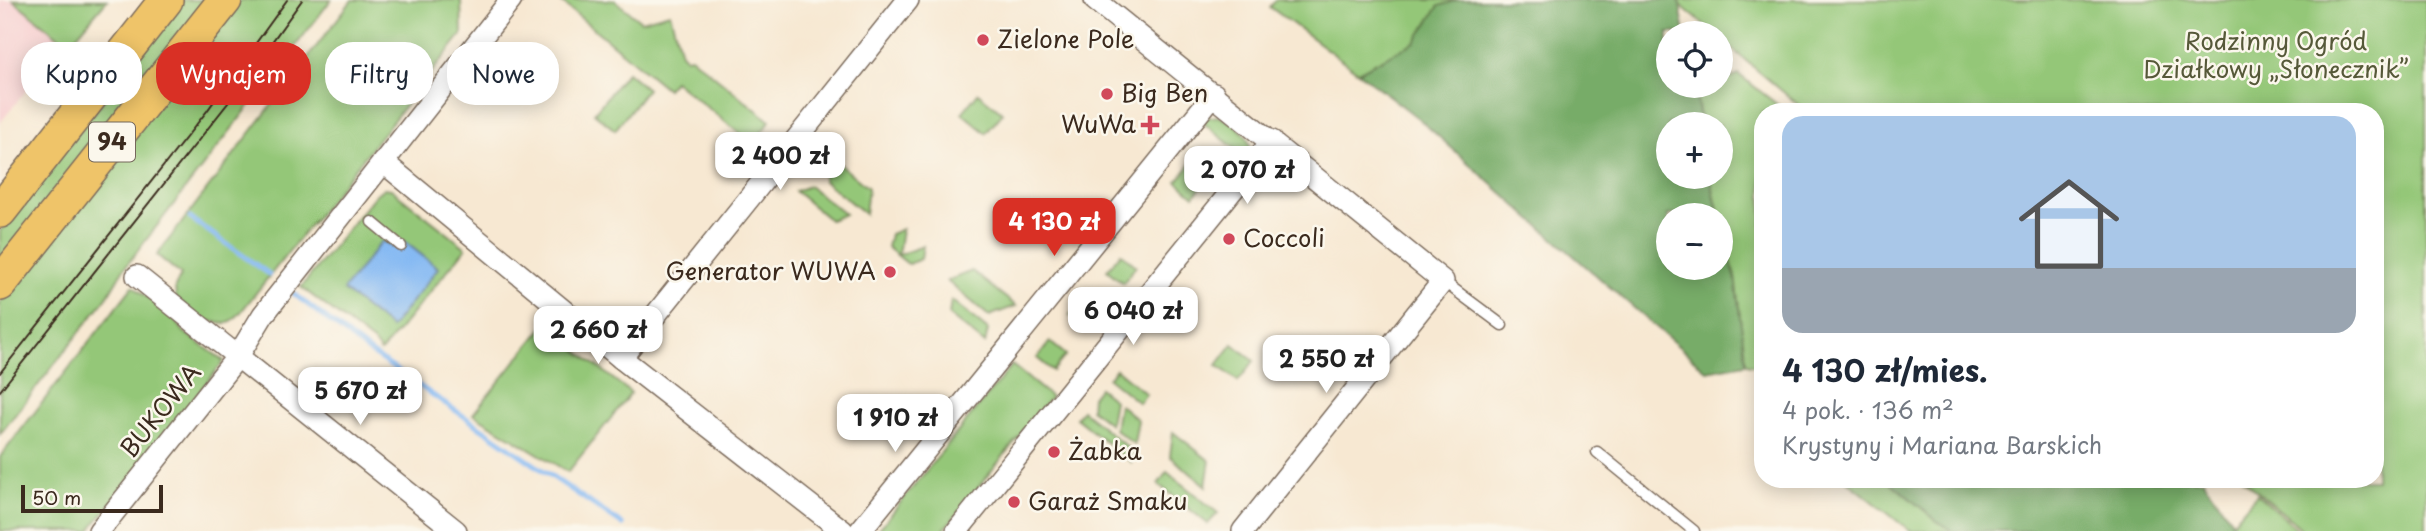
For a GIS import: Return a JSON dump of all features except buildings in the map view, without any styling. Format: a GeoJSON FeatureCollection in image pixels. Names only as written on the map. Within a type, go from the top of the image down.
{"type":"FeatureCollection","features":[{"type":"Feature","properties":{"kind":"main road","name":"94"},"geometry":{"type":"LineString","coordinates":[[0,211],[166,0]]}},
{"type":"Feature","properties":{"kind":"main road","name":"94"},"geometry":{"type":"LineString","coordinates":[[0,284],[225,0]]}},
{"type":"Feature","properties":{"kind":"street","name":"BUKOWA"},"geometry":{"type":"LineString","coordinates":[[99,531],[238,356],[262,315],[511,0]]}},
{"type":"Feature","properties":{"kind":"street"},"geometry":{"type":"LineString","coordinates":[[621,358],[908,0]]}},
{"type":"Feature","properties":{"kind":"street"},"geometry":{"type":"LineString","coordinates":[[1095,0],[1443,281],[1243,531]]}},
{"type":"Feature","properties":{"kind":"street"},"geometry":{"type":"LineString","coordinates":[[860,531],[1214,94]]}},
{"type":"Feature","properties":{"kind":"street"},"geometry":{"type":"LineString","coordinates":[[957,531],[1272,141]]}},
{"type":"Feature","properties":{"kind":"street"},"geometry":{"type":"LineString","coordinates":[[383,162],[621,358],[843,531]]}},
{"type":"Feature","properties":{"kind":"street"},"geometry":{"type":"LineString","coordinates":[[137,276],[456,531]]}},
{"type":"Feature","properties":{"kind":"lane"},"geometry":{"type":"LineString","coordinates":[[372,222],[401,246]]}},
{"type":"Feature","properties":{"kind":"lane"},"geometry":{"type":"LineString","coordinates":[[1443,281],[1502,325]]}},
{"type":"Feature","properties":{"kind":"lane"},"geometry":{"type":"LineString","coordinates":[[1597,452],[1694,531]]}},
{"type":"Feature","properties":{"kind":"shaded area"},"geometry":{"type":"Polygon","coordinates":[[[0,0],[13,0],[65,42],[21,42],[21,97],[0,123],[0,0]]]}},
{"type":"Feature","properties":{"kind":"green space"},"geometry":{"type":"Polygon","coordinates":[[[13,0],[107,0],[72,42],[65,42],[13,0]]]}},
{"type":"Feature","properties":{"kind":"green space"},"geometry":{"type":"Polygon","coordinates":[[[183,0],[210,0],[177,42],[156,42],[156,68],[142,86],[142,52],[183,0]]]}},
{"type":"Feature","properties":{"kind":"green space"},"geometry":{"type":"Polygon","coordinates":[[[240,0],[331,0],[299,42],[207,42],[240,0]]]}},
{"type":"Feature","properties":{"kind":"green space"},"geometry":{"type":"Polygon","coordinates":[[[352,0],[461,0],[462,34],[456,42],[447,42],[447,53],[433,70],[433,42],[325,42],[325,105],[406,105],[240,313],[227,323],[211,321],[208,325],[176,298],[175,287],[181,275],[157,255],[272,105],[311,105],[311,54],[352,0]]]}},
{"type":"Feature","properties":{"kind":"green space"},"geometry":{"type":"Polygon","coordinates":[[[559,0],[614,0],[641,21],[670,13],[681,53],[686,58],[691,57],[770,121],[753,144],[674,81],[667,89],[559,0]]]}},
{"type":"Feature","properties":{"kind":"green space"},"geometry":{"type":"Polygon","coordinates":[[[1276,0],[1458,0],[1439,6],[1415,42],[1358,72],[1270,7],[1276,0]]]}},
{"type":"Feature","properties":{"kind":"green space"},"geometry":{"type":"Polygon","coordinates":[[[1458,0],[1679,0],[1683,21],[1656,21],[1656,98],[1696,98],[1699,112],[1656,112],[1656,189],[1713,189],[1716,203],[1656,203],[1656,280],[1733,280],[1733,269],[1746,364],[1707,371],[1418,118],[1358,72],[1415,42],[1439,6],[1458,0]]]}},
{"type":"Feature","properties":{"kind":"green space","name":"Rodzinny Ogród Działkowy „Słonecznik”"},"geometry":{"type":"Polygon","coordinates":[[[1679,0],[2426,0],[2426,531],[2304,531],[2253,488],[2384,488],[2384,103],[1796,103],[1733,50],[1733,21],[1699,21],[1680,5],[1679,0]]]}},
{"type":"Feature","properties":{"kind":"green space"},"geometry":{"type":"Polygon","coordinates":[[[627,72],[647,89],[615,130],[594,113],[627,72]]]}},
{"type":"Feature","properties":{"kind":"green space"},"geometry":{"type":"Polygon","coordinates":[[[1738,74],[1775,103],[1754,103],[1754,366],[1746,364],[1733,269],[1733,203],[1716,203],[1713,189],[1733,189],[1733,112],[1699,112],[1697,98],[1733,98],[1733,76],[1738,74]]]}},
{"type":"Feature","properties":{"kind":"green space"},"geometry":{"type":"Polygon","coordinates":[[[978,93],[1003,113],[986,133],[962,113],[978,93]]]}},
{"type":"Feature","properties":{"kind":"green space"},"geometry":{"type":"Polygon","coordinates":[[[100,105],[127,105],[0,265],[0,231],[100,105]]]}},
{"type":"Feature","properties":{"kind":"green space"},"geometry":{"type":"Polygon","coordinates":[[[157,105],[250,105],[123,270],[107,297],[0,434],[0,303],[157,105]]]}},
{"type":"Feature","properties":{"kind":"green space"},"geometry":{"type":"Polygon","coordinates":[[[1218,116],[1243,132],[1249,144],[1248,159],[1202,122],[1205,118],[1218,116]]]}},
{"type":"Feature","properties":{"kind":"green space"},"geometry":{"type":"Polygon","coordinates":[[[826,153],[868,188],[865,214],[823,180],[826,153]]]}},
{"type":"Feature","properties":{"kind":"green space"},"geometry":{"type":"Polygon","coordinates":[[[1191,164],[1209,178],[1194,196],[1177,181],[1191,164]]]}},
{"type":"Feature","properties":{"kind":"green space"},"geometry":{"type":"Polygon","coordinates":[[[809,186],[845,214],[830,220],[795,191],[809,186]]]}},
{"type":"Feature","properties":{"kind":"green space"},"geometry":{"type":"Polygon","coordinates":[[[384,188],[391,189],[466,248],[381,352],[373,342],[301,287],[376,194],[384,188]]]}},
{"type":"Feature","properties":{"kind":"green space"},"geometry":{"type":"Polygon","coordinates":[[[902,229],[898,255],[923,246],[921,259],[908,264],[887,247],[890,234],[902,229]]]}},
{"type":"Feature","properties":{"kind":"green space"},"geometry":{"type":"Polygon","coordinates":[[[1121,253],[1136,266],[1123,283],[1107,270],[1121,253]]]}},
{"type":"Feature","properties":{"kind":"green space"},"geometry":{"type":"Polygon","coordinates":[[[972,271],[1016,306],[989,316],[947,281],[972,271]]]}},
{"type":"Feature","properties":{"kind":"green space"},"geometry":{"type":"Polygon","coordinates":[[[133,286],[174,318],[184,332],[224,361],[89,531],[0,531],[0,457],[133,286]]]}},
{"type":"Feature","properties":{"kind":"green space"},"geometry":{"type":"Polygon","coordinates":[[[1084,298],[1100,311],[1086,328],[1070,315],[1084,298]]]}},
{"type":"Feature","properties":{"kind":"green space"},"geometry":{"type":"Polygon","coordinates":[[[951,300],[988,330],[985,344],[949,315],[951,300]]]}},
{"type":"Feature","properties":{"kind":"green space"},"geometry":{"type":"Polygon","coordinates":[[[545,325],[631,393],[568,472],[473,414],[545,325]]]}},
{"type":"Feature","properties":{"kind":"green space"},"geometry":{"type":"Polygon","coordinates":[[[1050,342],[1066,355],[1053,371],[1037,358],[1050,342]]]}},
{"type":"Feature","properties":{"kind":"green space"},"geometry":{"type":"Polygon","coordinates":[[[1233,344],[1254,361],[1238,381],[1217,365],[1233,344]]]}},
{"type":"Feature","properties":{"kind":"green space"},"geometry":{"type":"Polygon","coordinates":[[[1012,365],[1051,397],[943,531],[881,531],[879,529],[1012,365]]]}},
{"type":"Feature","properties":{"kind":"green space"},"geometry":{"type":"Polygon","coordinates":[[[1116,369],[1146,394],[1139,403],[1108,378],[1116,369]]]}},
{"type":"Feature","properties":{"kind":"green space"},"geometry":{"type":"Polygon","coordinates":[[[1099,388],[1114,400],[1110,424],[1091,409],[1092,397],[1099,388]]]}},
{"type":"Feature","properties":{"kind":"green space"},"geometry":{"type":"Polygon","coordinates":[[[1119,404],[1138,420],[1134,444],[1115,429],[1119,404]]]}},
{"type":"Feature","properties":{"kind":"green space"},"geometry":{"type":"Polygon","coordinates":[[[1082,410],[1132,451],[1131,462],[1076,418],[1082,410]]]}},
{"type":"Feature","properties":{"kind":"green space"},"geometry":{"type":"Polygon","coordinates":[[[1173,432],[1210,461],[1206,486],[1170,456],[1173,432]]]}},
{"type":"Feature","properties":{"kind":"green space"},"geometry":{"type":"Polygon","coordinates":[[[1167,472],[1218,513],[1208,524],[1158,484],[1167,472]]]}},
{"type":"Feature","properties":{"kind":"green space"},"geometry":{"type":"Polygon","coordinates":[[[1856,488],[1898,488],[1953,531],[1910,531],[1856,488]]]}},
{"type":"Feature","properties":{"kind":"green space"},"geometry":{"type":"Polygon","coordinates":[[[1898,488],[2209,488],[2232,521],[2224,531],[1953,531],[1898,488]]]}},
{"type":"Feature","properties":{"kind":"green space"},"geometry":{"type":"Polygon","coordinates":[[[2257,494],[2299,531],[2224,531],[2257,494]]]}},
{"type":"Feature","properties":{"kind":"water"},"geometry":{"type":"Polygon","coordinates":[[[382,241],[399,249],[405,242],[438,268],[391,328],[343,290],[382,241]]]}},
{"type":"Feature","properties":{"kind":"waterway"},"geometry":{"type":"LineString","coordinates":[[190,218],[269,274]]}},
{"type":"Feature","properties":{"kind":"waterway"},"geometry":{"type":"LineString","coordinates":[[294,294],[367,350],[623,525]]}},
{"type":"Feature","properties":{"kind":"tram line"},"geometry":{"type":"LineString","coordinates":[[0,373],[207,111],[287,0]]}},
{"type":"Feature","properties":{"kind":"tram line"},"geometry":{"type":"LineString","coordinates":[[0,391],[228,103],[302,0]]}},
{"type":"Feature","properties":{"kind":"place","name":"Zielone Pole"},"geometry":{"type":"Point","coordinates":[983,40]}},
{"type":"Feature","properties":{"kind":"place","name":"Big Ben"},"geometry":{"type":"Point","coordinates":[1107,94]}},
{"type":"Feature","properties":{"kind":"place","name":"WuWa"},"geometry":{"type":"Point","coordinates":[1150,125]}},
{"type":"Feature","properties":{"kind":"place","name":"Coccoli"},"geometry":{"type":"Point","coordinates":[1229,239]}},
{"type":"Feature","properties":{"kind":"place","name":"Generator WUWA"},"geometry":{"type":"Point","coordinates":[890,272]}},
{"type":"Feature","properties":{"kind":"place","name":"Żabka"},"geometry":{"type":"Point","coordinates":[1054,452]}},
{"type":"Feature","properties":{"kind":"place","name":"Garaż Smaku"},"geometry":{"type":"Point","coordinates":[1014,502]}}]}
